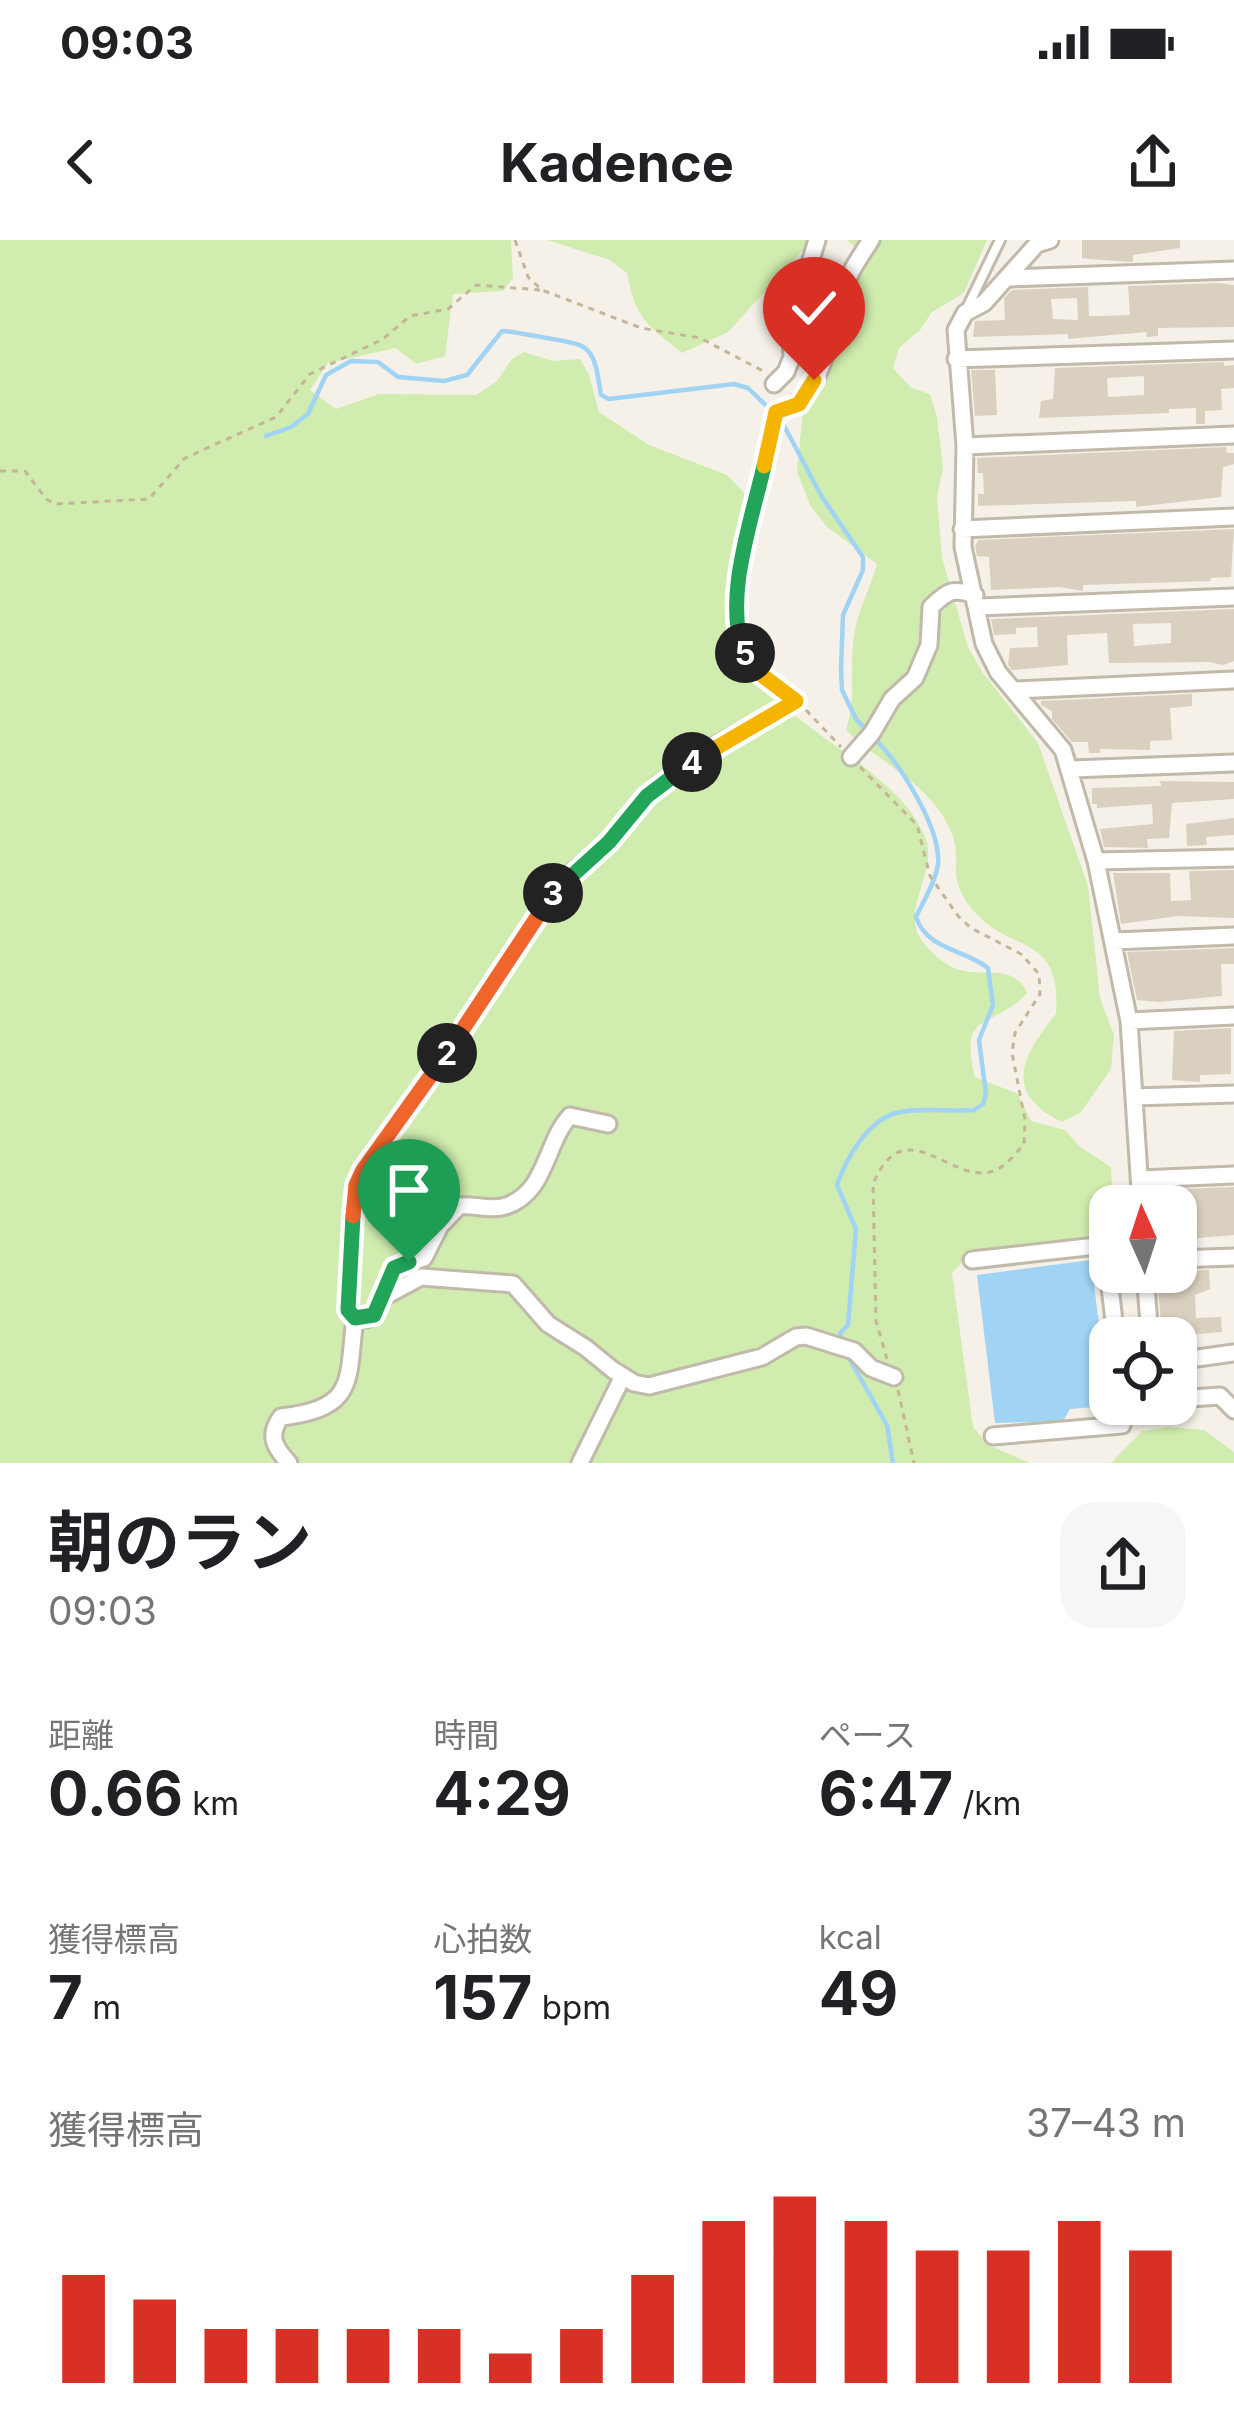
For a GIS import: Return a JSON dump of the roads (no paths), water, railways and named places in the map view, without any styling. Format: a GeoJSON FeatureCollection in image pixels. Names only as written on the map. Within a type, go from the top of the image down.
{"type":"FeatureCollection","features":[{"type":"Feature","properties":{"kind":"street"},"geometry":{"type":"LineString","coordinates":[[774,384],[793,357],[791,300],[805,279],[817,240]]}},
{"type":"Feature","properties":{"kind":"street"},"geometry":{"type":"LineString","coordinates":[[776,412],[799,404],[810,390],[848,277],[871,240]]}},
{"type":"Feature","properties":{"kind":"street"},"geometry":{"type":"LineString","coordinates":[[1051,240],[1037,244],[984,304],[965,313],[956,330],[965,446],[962,529],[984,644],[998,673],[1063,751],[1096,861],[1129,1022],[1140,1185]]}},
{"type":"Feature","properties":{"kind":"street"},"geometry":{"type":"LineString","coordinates":[[1010,278],[1234,270]]}},
{"type":"Feature","properties":{"kind":"street"},"geometry":{"type":"LineString","coordinates":[[956,358],[1234,350]]}},
{"type":"Feature","properties":{"kind":"street"},"geometry":{"type":"LineString","coordinates":[[965,446],[1234,435]]}},
{"type":"Feature","properties":{"kind":"street"},"geometry":{"type":"LineString","coordinates":[[962,529],[1234,517]]}},
{"type":"Feature","properties":{"kind":"street"},"geometry":{"type":"LineString","coordinates":[[851,757],[892,699],[915,678],[929,645],[932,607],[947,592],[957,589],[976,601],[1234,597]]}},
{"type":"Feature","properties":{"kind":"street"},"geometry":{"type":"LineString","coordinates":[[1016,690],[1234,680]]}},
{"type":"Feature","properties":{"kind":"street"},"geometry":{"type":"LineString","coordinates":[[289,1463],[276,1446],[274,1430],[281,1417],[328,1407],[347,1381],[355,1318],[348,1310],[356,1185],[563,880],[609,842],[658,785],[711,748],[796,701]]}},
{"type":"Feature","properties":{"kind":"street"},"geometry":{"type":"LineString","coordinates":[[1071,770],[1234,764]]}},
{"type":"Feature","properties":{"kind":"street"},"geometry":{"type":"LineString","coordinates":[[1096,861],[1234,858]]}},
{"type":"Feature","properties":{"kind":"street"},"geometry":{"type":"LineString","coordinates":[[1114,941],[1234,936]]}},
{"type":"Feature","properties":{"kind":"street"},"geometry":{"type":"LineString","coordinates":[[1129,1022],[1234,1016]]}},
{"type":"Feature","properties":{"kind":"street"},"geometry":{"type":"LineString","coordinates":[[1134,1097],[1234,1094]]}},
{"type":"Feature","properties":{"kind":"street"},"geometry":{"type":"LineString","coordinates":[[355,1318],[374,1315],[394,1268],[424,1258],[440,1226],[459,1206],[498,1208],[519,1198],[544,1171],[561,1125],[570,1116],[608,1124]]}},
{"type":"Feature","properties":{"kind":"street"},"geometry":{"type":"LineString","coordinates":[[1140,1179],[1234,1175]]}},
{"type":"Feature","properties":{"kind":"street"},"geometry":{"type":"LineString","coordinates":[[972,1260],[1106,1245],[1114,1317]]}},
{"type":"Feature","properties":{"kind":"street"},"geometry":{"type":"LineString","coordinates":[[1197,1258],[1234,1257]]}},
{"type":"Feature","properties":{"kind":"street"},"geometry":{"type":"LineString","coordinates":[[384,1297],[421,1277],[513,1284],[548,1324],[634,1383],[665,1384],[761,1357],[806,1336],[854,1352],[871,1368],[893,1377]]}},
{"type":"Feature","properties":{"kind":"street"},"geometry":{"type":"LineString","coordinates":[[1197,1358],[1234,1353]]}},
{"type":"Feature","properties":{"kind":"street"},"geometry":{"type":"LineString","coordinates":[[580,1463],[622,1376]]}},
{"type":"Feature","properties":{"kind":"street"},"geometry":{"type":"LineString","coordinates":[[1197,1398],[1220,1396],[1234,1410]]}},
{"type":"Feature","properties":{"kind":"street"},"geometry":{"type":"LineString","coordinates":[[993,1436],[1123,1425]]}},
{"type":"Feature","properties":{"kind":"lane"},"geometry":{"type":"LineString","coordinates":[[965,313],[1000,240]]}},
{"type":"Feature","properties":{"kind":"water"},"geometry":{"type":"Polygon","coordinates":[[[1089,1260],[1089,1293],[1095,1293],[1098,1317],[1089,1317],[1089,1408],[1070,1409],[1063,1421],[995,1423],[977,1275],[1089,1260]]]}},
{"type":"Feature","properties":{"kind":"waterway"},"geometry":{"type":"LineString","coordinates":[[266,436],[291,427],[308,414],[326,375],[351,361],[378,362],[398,377],[444,381],[467,375],[502,331],[586,349],[595,364],[601,395],[609,399],[734,384],[748,388],[781,420],[822,497],[863,557],[863,570],[843,615],[841,669],[842,690],[867,731]]}},
{"type":"Feature","properties":{"kind":"waterway"},"geometry":{"type":"LineString","coordinates":[[842,1340],[840,1333],[848,1325],[856,1229],[837,1185],[841,1175],[859,1142],[886,1117],[915,1110],[974,1110],[983,1104],[986,1094],[979,1040],[993,1005],[988,968],[937,943],[916,917],[935,877],[937,849],[917,797],[875,739]]}},
{"type":"Feature","properties":{"kind":"waterway"},"geometry":{"type":"LineString","coordinates":[[845,1351],[887,1425],[893,1463]]}}]}
